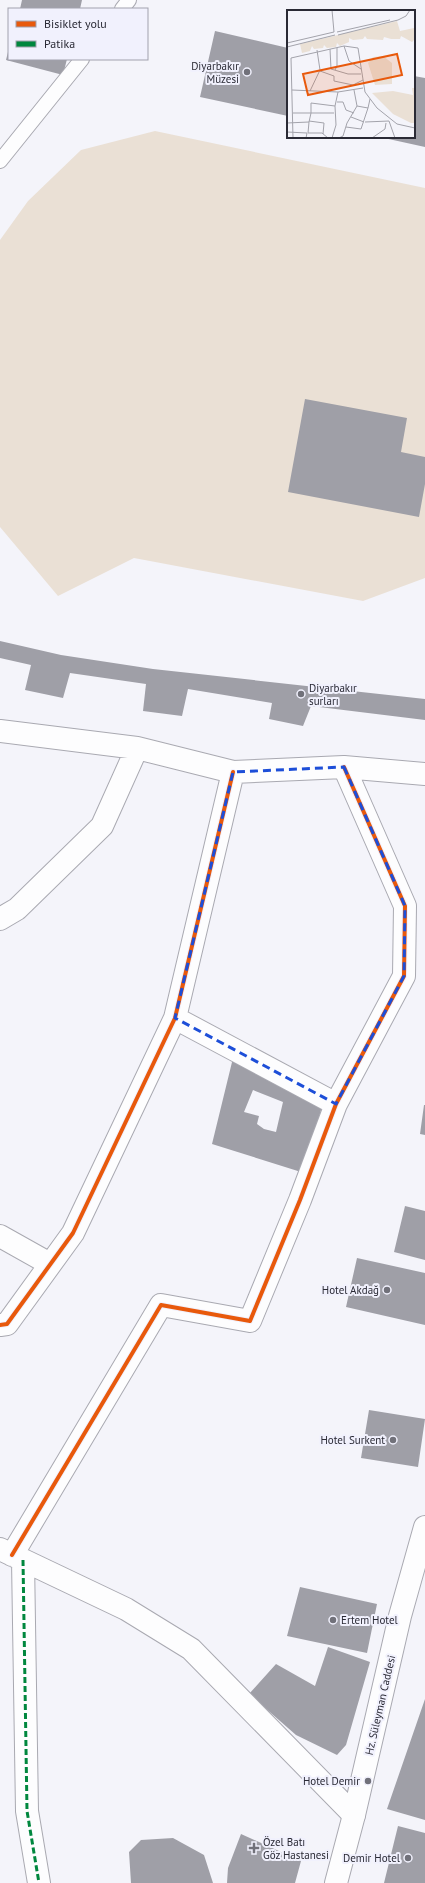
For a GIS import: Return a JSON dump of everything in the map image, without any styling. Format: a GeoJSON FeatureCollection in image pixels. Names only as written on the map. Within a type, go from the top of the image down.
{"type":"FeatureCollection","features":[{"type":"Feature","properties":{"kind":"street"},"geometry":{"type":"LineString","coordinates":[[0,731],[137,748],[233,772],[344,767],[425,774]]}},
{"type":"Feature","properties":{"kind":"street"},"geometry":{"type":"LineString","coordinates":[[0,919],[17,909],[102,826],[137,748]]}},
{"type":"Feature","properties":{"kind":"street"},"geometry":{"type":"LineString","coordinates":[[39,1883],[27,1811],[12,1555],[161,1305],[250,1321],[300,1200],[336,1104],[404,976],[405,906],[344,767]]}},
{"type":"Feature","properties":{"kind":"street"},"geometry":{"type":"LineString","coordinates":[[0,1326],[7,1324],[74,1233],[175,1018],[233,772]]}},
{"type":"Feature","properties":{"kind":"street"},"geometry":{"type":"LineString","coordinates":[[175,1018],[336,1104]]}},
{"type":"Feature","properties":{"kind":"street"},"geometry":{"type":"LineString","coordinates":[[0,1236],[50,1264]]}},
{"type":"Feature","properties":{"kind":"street","name":"Hz. Süleyman Caddesi"},"geometry":{"type":"LineString","coordinates":[[336,1883],[354,1815],[400,1616],[425,1527]]}},
{"type":"Feature","properties":{"kind":"street"},"geometry":{"type":"LineString","coordinates":[[12,1555],[126,1609],[191,1649],[354,1815]]}},
{"type":"Feature","properties":{"kind":"lane"},"geometry":{"type":"LineString","coordinates":[[123,8],[129,0]]}},
{"type":"Feature","properties":{"kind":"lane"},"geometry":{"type":"LineString","coordinates":[[0,161],[81,60]]}},
{"type":"Feature","properties":{"kind":"highlighted area"},"geometry":{"type":"Polygon","coordinates":[[[344,767],[405,906],[404,976],[336,1104],[175,1018],[233,772],[344,767]]]}},
{"type":"Feature","properties":{"kind":"shaded area"},"geometry":{"type":"Polygon","coordinates":[[[155,131],[425,188],[425,578],[363,601],[134,558],[58,596],[0,527],[0,240],[28,201],[81,150],[155,131]]]}},
{"type":"Feature","properties":{"kind":"building"},"geometry":{"type":"Polygon","coordinates":[[[22,0],[82,0],[80,8],[20,8],[22,0]]]}},
{"type":"Feature","properties":{"kind":"building","name":"Diyarbakır Müzesi"},"geometry":{"type":"Polygon","coordinates":[[[215,31],[287,48],[287,116],[200,97],[215,31]]]}},
{"type":"Feature","properties":{"kind":"building"},"geometry":{"type":"Polygon","coordinates":[[[8,52],[8,60],[67,60],[63,75],[6,60],[8,52]]]}},
{"type":"Feature","properties":{"kind":"building"},"geometry":{"type":"Polygon","coordinates":[[[415,76],[425,78],[425,147],[384,138],[415,138],[415,76]]]}},
{"type":"Feature","properties":{"kind":"building"},"geometry":{"type":"Polygon","coordinates":[[[305,399],[407,418],[401,452],[425,457],[425,484],[419,517],[288,492],[305,399]]]}},
{"type":"Feature","properties":{"kind":"building","name":"Diyarbakır surları"},"geometry":{"type":"Polygon","coordinates":[[[0,641],[61,655],[153,669],[425,699],[425,720],[311,706],[303,726],[269,719],[272,703],[188,689],[182,716],[143,711],[146,684],[70,673],[63,698],[25,690],[31,665],[0,658],[0,641]]]}},
{"type":"Feature","properties":{"kind":"building"},"geometry":{"type":"Polygon","coordinates":[[[233,1058],[323,1102],[314,1138],[301,1172],[212,1144],[233,1058]],[[253,1090],[244,1112],[259,1116],[257,1124],[264,1129],[276,1132],[283,1102],[253,1090]]]}},
{"type":"Feature","properties":{"kind":"building"},"geometry":{"type":"Polygon","coordinates":[[[425,1105],[425,1135],[420,1134],[425,1105]]]}},
{"type":"Feature","properties":{"kind":"building"},"geometry":{"type":"Polygon","coordinates":[[[405,1206],[425,1211],[425,1260],[394,1252],[405,1206]]]}},
{"type":"Feature","properties":{"kind":"building","name":"Hotel Akdağ"},"geometry":{"type":"Polygon","coordinates":[[[357,1258],[425,1273],[425,1325],[346,1307],[357,1258]]]}},
{"type":"Feature","properties":{"kind":"building","name":"Hotel Surkent"},"geometry":{"type":"Polygon","coordinates":[[[369,1410],[425,1419],[418,1467],[361,1458],[369,1410]]]}},
{"type":"Feature","properties":{"kind":"building","name":"Ertem Hotel"},"geometry":{"type":"Polygon","coordinates":[[[300,1587],[377,1604],[367,1653],[287,1636],[300,1587]]]}},
{"type":"Feature","properties":{"kind":"building"},"geometry":{"type":"Polygon","coordinates":[[[328,1647],[370,1662],[346,1745],[337,1755],[296,1735],[249,1694],[276,1664],[315,1686],[328,1647]]]}},
{"type":"Feature","properties":{"kind":"building"},"geometry":{"type":"Polygon","coordinates":[[[425,1699],[425,1820],[387,1809],[425,1699]]]}},
{"type":"Feature","properties":{"kind":"building","name":"Demir Hotel"},"geometry":{"type":"Polygon","coordinates":[[[398,1826],[425,1833],[425,1883],[384,1883],[398,1826]]]}},
{"type":"Feature","properties":{"kind":"building","name":"Özel Batı Göz Hastanesi"},"geometry":{"type":"Polygon","coordinates":[[[241,1834],[301,1861],[295,1883],[227,1883],[228,1868],[241,1834]]]}},
{"type":"Feature","properties":{"kind":"building"},"geometry":{"type":"Polygon","coordinates":[[[173,1838],[204,1855],[213,1883],[131,1883],[129,1852],[141,1840],[173,1838]]]}},
{"type":"Feature","properties":{"kind":"marked path"},"geometry":{"type":"LineString","coordinates":[[23,1560],[27,1811],[39,1883]]}},
{"type":"Feature","properties":{"kind":"cycle path"},"geometry":{"type":"LineString","coordinates":[[12,1555],[161,1305],[250,1321],[300,1200],[336,1104],[404,976],[405,906],[344,767]]}},
{"type":"Feature","properties":{"kind":"cycle path"},"geometry":{"type":"LineString","coordinates":[[0,1325],[7,1324],[73,1233],[175,1018],[233,772]]}},
{"type":"Feature","properties":{"kind":"place","name":"Diyarbakır Müzesi"},"geometry":{"type":"Point","coordinates":[247,72]}},
{"type":"Feature","properties":{"kind":"place","name":"Diyarbakır surları"},"geometry":{"type":"Point","coordinates":[301,694]}},
{"type":"Feature","properties":{"kind":"place","name":"Hotel Akdağ"},"geometry":{"type":"Point","coordinates":[387,1290]}},
{"type":"Feature","properties":{"kind":"place","name":"Hotel Surkent"},"geometry":{"type":"Point","coordinates":[393,1440]}},
{"type":"Feature","properties":{"kind":"place","name":"Ertem Hotel"},"geometry":{"type":"Point","coordinates":[333,1620]}},
{"type":"Feature","properties":{"kind":"place","name":"Hotel Demir"},"geometry":{"type":"Point","coordinates":[368,1781]}},
{"type":"Feature","properties":{"kind":"place","name":"Özel Batı Göz Hastanesi"},"geometry":{"type":"Point","coordinates":[254,1848]}},
{"type":"Feature","properties":{"kind":"place","name":"Demir Hotel"},"geometry":{"type":"Point","coordinates":[408,1858]}}]}
